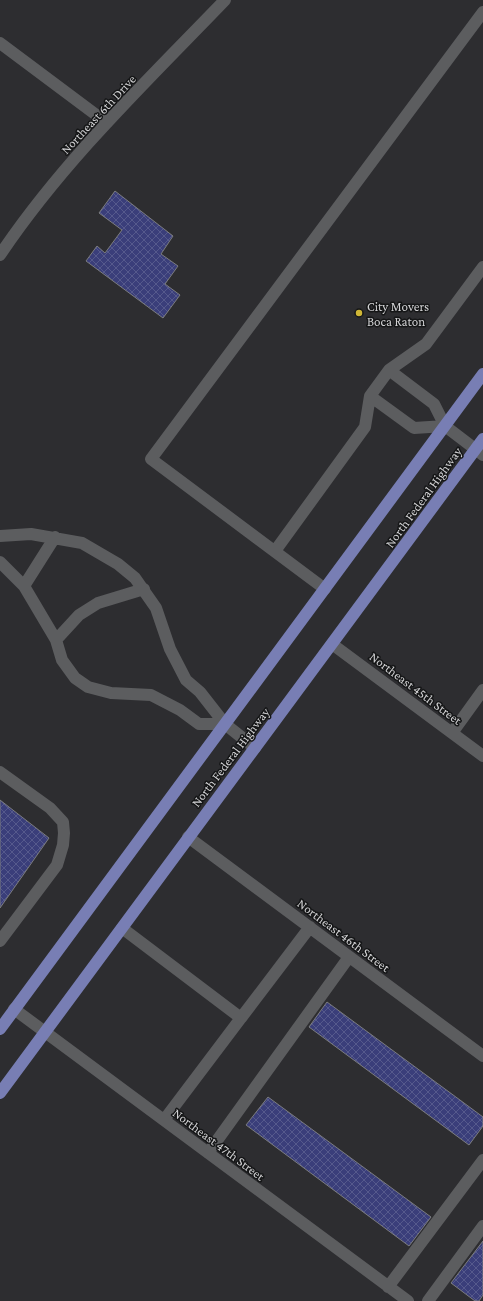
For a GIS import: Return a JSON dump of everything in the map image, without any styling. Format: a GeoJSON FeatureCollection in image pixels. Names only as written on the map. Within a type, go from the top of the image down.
{"type":"FeatureCollection","features":[{"type":"Feature","properties":{"kind":"main road","name":"North Federal Highway"},"geometry":{"type":"LineString","coordinates":[[0,1028],[483,374]]}},
{"type":"Feature","properties":{"kind":"main road","name":"North Federal Highway"},"geometry":{"type":"LineString","coordinates":[[0,1093],[332,644],[479,452],[483,438]]}},
{"type":"Feature","properties":{"kind":"street","name":"Northeast 6th Drive"},"geometry":{"type":"LineString","coordinates":[[0,255],[52,186],[106,123],[225,0]]}},
{"type":"Feature","properties":{"kind":"street"},"geometry":{"type":"LineString","coordinates":[[325,588],[151,459],[483,12]]}},
{"type":"Feature","properties":{"kind":"street"},"geometry":{"type":"LineString","coordinates":[[0,43],[106,123]]}},
{"type":"Feature","properties":{"kind":"street"},"geometry":{"type":"LineString","coordinates":[[274,551],[365,427],[370,396],[389,370],[426,344],[483,266]]}},
{"type":"Feature","properties":{"kind":"street"},"geometry":{"type":"LineString","coordinates":[[389,370],[434,404],[445,426],[479,452]]}},
{"type":"Feature","properties":{"kind":"street"},"geometry":{"type":"LineString","coordinates":[[370,396],[414,428],[445,426]]}},
{"type":"Feature","properties":{"kind":"street"},"geometry":{"type":"LineString","coordinates":[[0,536],[31,534],[55,537],[82,543],[124,569],[144,589],[156,608],[177,666],[186,680],[200,692],[225,724],[255,748]]}},
{"type":"Feature","properties":{"kind":"street"},"geometry":{"type":"LineString","coordinates":[[24,586],[55,537]]}},
{"type":"Feature","properties":{"kind":"street"},"geometry":{"type":"LineString","coordinates":[[0,562],[24,586],[56,640],[62,660],[75,678],[88,687],[110,693],[151,695],[180,710],[199,724],[225,724]]}},
{"type":"Feature","properties":{"kind":"street"},"geometry":{"type":"LineString","coordinates":[[56,640],[79,615],[98,603],[144,589]]}},
{"type":"Feature","properties":{"kind":"street","name":"Northeast 45th Street"},"geometry":{"type":"LineString","coordinates":[[332,644],[483,756]]}},
{"type":"Feature","properties":{"kind":"street"},"geometry":{"type":"LineString","coordinates":[[452,733],[483,690]]}},
{"type":"Feature","properties":{"kind":"street"},"geometry":{"type":"LineString","coordinates":[[0,772],[50,808],[63,822],[64,832],[63,845],[57,865],[0,942]]}},
{"type":"Feature","properties":{"kind":"street","name":"Northeast 46th Street"},"geometry":{"type":"LineString","coordinates":[[188,837],[349,957],[481,1050]]}},
{"type":"Feature","properties":{"kind":"street"},"geometry":{"type":"LineString","coordinates":[[164,1120],[310,927]]}},
{"type":"Feature","properties":{"kind":"street"},"geometry":{"type":"LineString","coordinates":[[122,928],[241,1018]]}},
{"type":"Feature","properties":{"kind":"street"},"geometry":{"type":"LineString","coordinates":[[208,1153],[349,957]]}},
{"type":"Feature","properties":{"kind":"street","name":"Northeast 47th Street"},"geometry":{"type":"LineString","coordinates":[[14,1009],[408,1301]]}},
{"type":"Feature","properties":{"kind":"street"},"geometry":{"type":"LineString","coordinates":[[388,1287],[483,1160]]}},
{"type":"Feature","properties":{"kind":"street"},"geometry":{"type":"LineString","coordinates":[[428,1301],[483,1226]]}},
{"type":"Feature","properties":{"kind":"building"},"geometry":{"type":"Polygon","coordinates":[[[115,191],[173,236],[161,254],[178,266],[165,284],[180,295],[163,318],[86,261],[97,246],[105,253],[122,230],[99,213],[115,191]]]}},
{"type":"Feature","properties":{"kind":"building"},"geometry":{"type":"Polygon","coordinates":[[[0,800],[49,838],[0,908],[0,800]]]}},
{"type":"Feature","properties":{"kind":"building"},"geometry":{"type":"Polygon","coordinates":[[[327,1002],[483,1117],[483,1126],[469,1145],[309,1027],[327,1002]]]}},
{"type":"Feature","properties":{"kind":"building"},"geometry":{"type":"Polygon","coordinates":[[[268,1097],[431,1217],[409,1246],[246,1125],[268,1097]]]}},
{"type":"Feature","properties":{"kind":"building"},"geometry":{"type":"Polygon","coordinates":[[[483,1241],[483,1295],[479,1301],[475,1301],[451,1283],[483,1241]]]}},
{"type":"Feature","properties":{"kind":"place","name":"City Movers Boca Raton"},"geometry":{"type":"Point","coordinates":[359,313]}}]}
